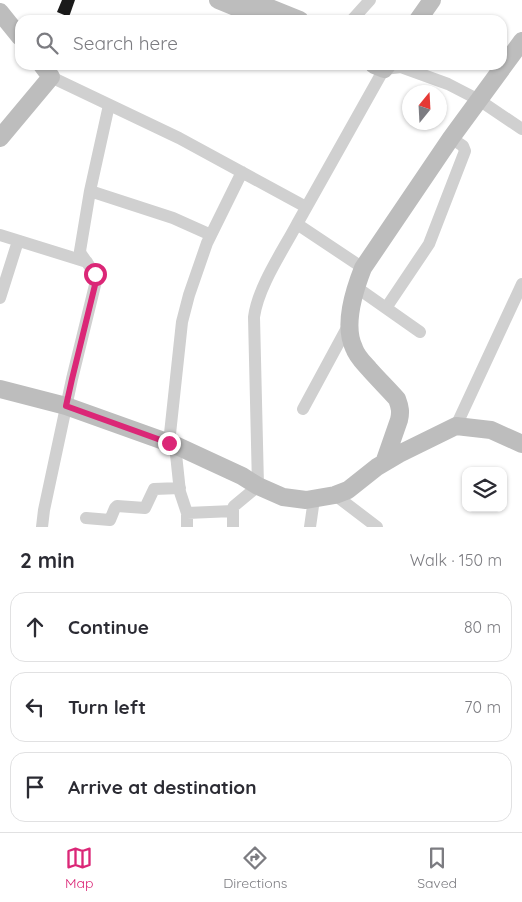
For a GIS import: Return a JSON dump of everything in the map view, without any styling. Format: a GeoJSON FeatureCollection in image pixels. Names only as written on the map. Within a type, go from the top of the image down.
{"type":"FeatureCollection","features":[{"type":"Feature","properties":{"kind":"street"},"geometry":{"type":"LineString","coordinates":[[218,0],[255,15]]}},
{"type":"Feature","properties":{"kind":"street"},"geometry":{"type":"LineString","coordinates":[[250,0],[288,15]]}},
{"type":"Feature","properties":{"kind":"street"},"geometry":{"type":"LineString","coordinates":[[356,15],[370,0]]}},
{"type":"Feature","properties":{"kind":"street"},"geometry":{"type":"LineString","coordinates":[[422,15],[432,0]]}},
{"type":"Feature","properties":{"kind":"street"},"geometry":{"type":"LineString","coordinates":[[0,12],[15,32]]}},
{"type":"Feature","properties":{"kind":"street"},"geometry":{"type":"LineString","coordinates":[[507,62],[522,41]]}},
{"type":"Feature","properties":{"kind":"street"},"geometry":{"type":"LineString","coordinates":[[258,486],[254,318],[256,306],[262,287],[306,207],[387,70]]}},
{"type":"Feature","properties":{"kind":"street"},"geometry":{"type":"LineString","coordinates":[[402,70],[448,84],[479,100],[522,129]]}},
{"type":"Feature","properties":{"kind":"street"},"geometry":{"type":"LineString","coordinates":[[384,463],[400,420],[400,407],[396,399],[359,358],[350,339],[349,324],[356,287],[363,268],[451,138],[501,70]]}},
{"type":"Feature","properties":{"kind":"street"},"geometry":{"type":"LineString","coordinates":[[0,138],[46,71],[109,105],[179,138],[306,207]]}},
{"type":"Feature","properties":{"kind":"street"},"geometry":{"type":"LineString","coordinates":[[42,527],[66,406],[96,281],[95,274],[80,251],[90,191],[109,105]]}},
{"type":"Feature","properties":{"kind":"street"},"geometry":{"type":"LineString","coordinates":[[386,308],[424,254],[435,231],[465,151],[463,146],[451,138]]}},
{"type":"Feature","properties":{"kind":"street"},"geometry":{"type":"LineString","coordinates":[[187,527],[187,513],[182,499],[172,444],[182,322],[198,268],[211,236],[242,172]]}},
{"type":"Feature","properties":{"kind":"street"},"geometry":{"type":"LineString","coordinates":[[90,191],[173,218],[211,236]]}},
{"type":"Feature","properties":{"kind":"street"},"geometry":{"type":"LineString","coordinates":[[297,224],[363,268]]}},
{"type":"Feature","properties":{"kind":"street"},"geometry":{"type":"LineString","coordinates":[[0,235],[87,262]]}},
{"type":"Feature","properties":{"kind":"street"},"geometry":{"type":"LineString","coordinates":[[0,298],[18,241]]}},
{"type":"Feature","properties":{"kind":"street"},"geometry":{"type":"LineString","coordinates":[[456,426],[522,284]]}},
{"type":"Feature","properties":{"kind":"street"},"geometry":{"type":"LineString","coordinates":[[356,287],[420,332]]}},
{"type":"Feature","properties":{"kind":"street"},"geometry":{"type":"LineString","coordinates":[[303,408],[349,324]]}},
{"type":"Feature","properties":{"kind":"street"},"geometry":{"type":"LineString","coordinates":[[0,390],[66,406],[172,444],[283,497],[306,500],[335,495],[348,490],[399,454],[456,426],[491,430],[522,444]]}},
{"type":"Feature","properties":{"kind":"street"},"geometry":{"type":"LineString","coordinates":[[233,527],[234,506],[258,486]]}},
{"type":"Feature","properties":{"kind":"street"},"geometry":{"type":"LineString","coordinates":[[86,518],[110,520],[117,506],[146,508],[154,489],[180,488]]}},
{"type":"Feature","properties":{"kind":"street"},"geometry":{"type":"LineString","coordinates":[[335,495],[378,527]]}},
{"type":"Feature","properties":{"kind":"street"},"geometry":{"type":"LineString","coordinates":[[310,527],[314,499]]}},
{"type":"Feature","properties":{"kind":"street"},"geometry":{"type":"LineString","coordinates":[[187,513],[233,511]]}},
{"type":"Feature","properties":{"kind":"building"},"geometry":{"type":"Polygon","coordinates":[[[62,0],[75,0],[70,15],[57,12],[62,0]]]}},
{"type":"Feature","properties":{"kind":"route"},"geometry":{"type":"LineString","coordinates":[[95,274],[96,281],[66,406],[169,443]]}}]}
